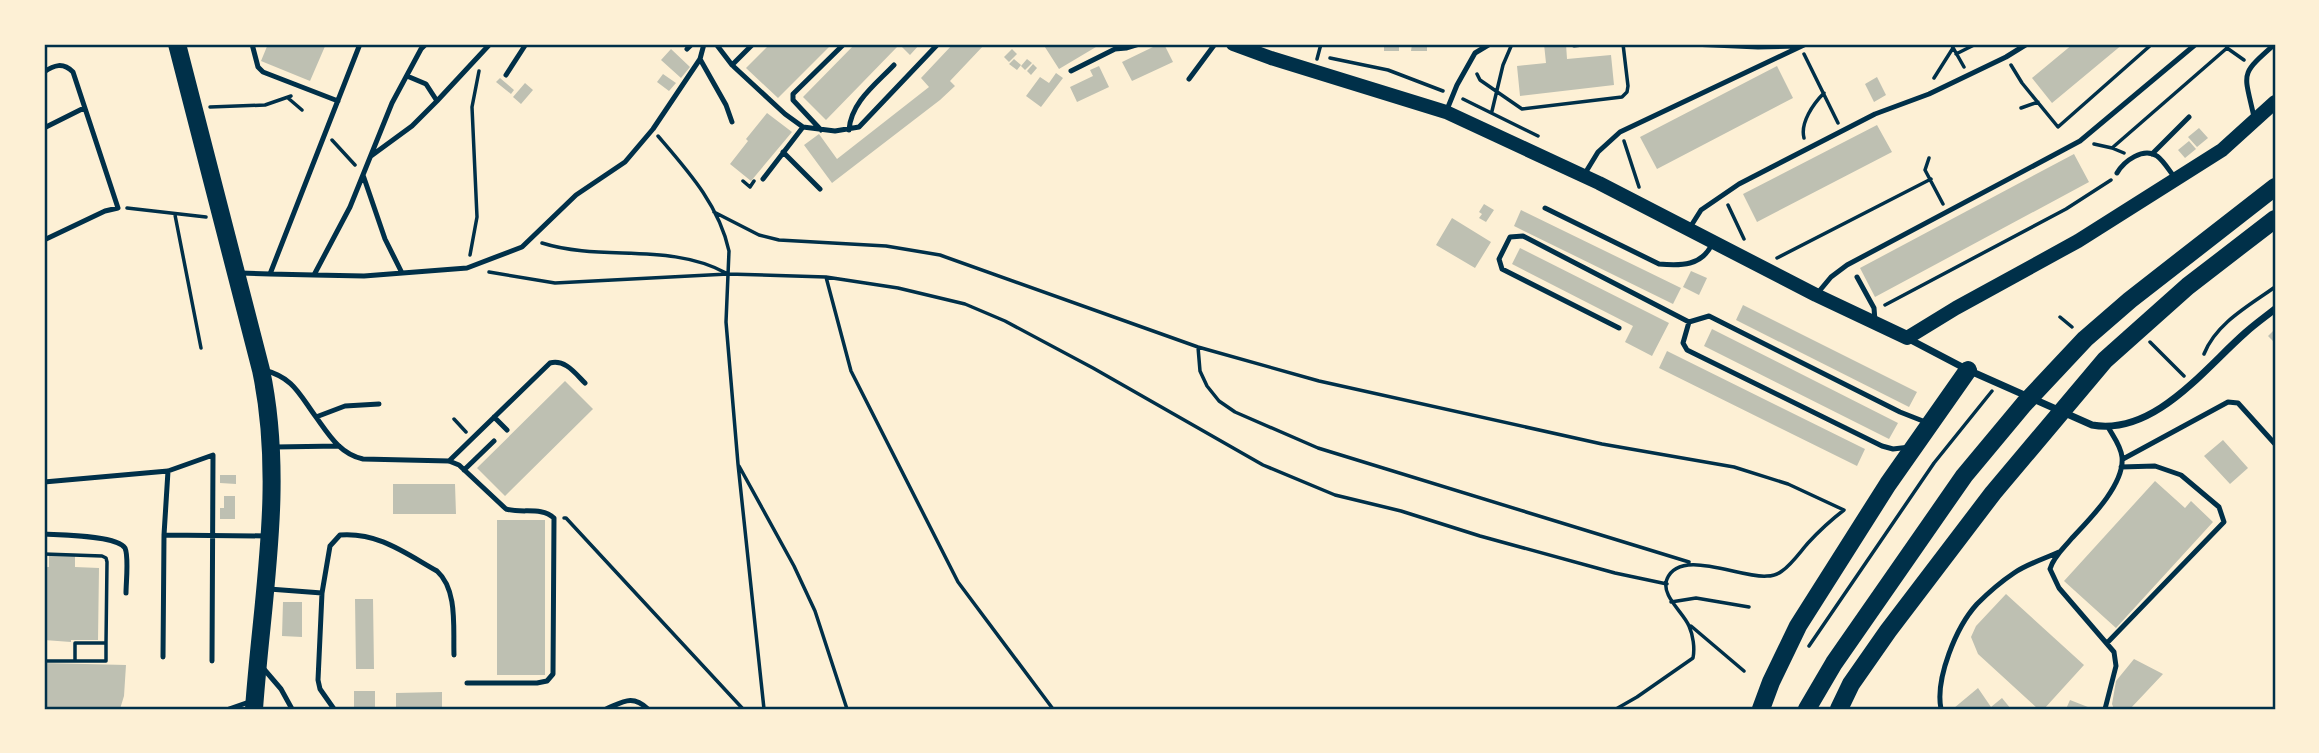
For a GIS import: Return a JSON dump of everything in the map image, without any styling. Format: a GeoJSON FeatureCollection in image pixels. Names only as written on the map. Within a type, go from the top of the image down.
{"type":"FeatureCollection","features":[{"type":"Feature","properties":{"kind":"main road"},"geometry":{"type":"LineString","coordinates":[[177,44],[267,394],[272,447],[271,536],[255,705]]}},
{"type":"Feature","properties":{"kind":"main road"},"geometry":{"type":"LineString","coordinates":[[1233,44],[1446,112],[1583,176],[1816,295],[1875,315],[1907,338],[1956,307],[2078,241],[2222,150],[2275,102]]}},
{"type":"Feature","properties":{"kind":"main road"},"geometry":{"type":"LineString","coordinates":[[1807,709],[1850,640],[1964,476],[2024,404],[2080,345],[2130,300],[2275,187]]}},
{"type":"Feature","properties":{"kind":"main road"},"geometry":{"type":"LineString","coordinates":[[1839,709],[1851,684],[1888,631],[1993,493],[2105,360],[2188,286],[2275,219]]}},
{"type":"Feature","properties":{"kind":"main road"},"geometry":{"type":"LineString","coordinates":[[1761,709],[1798,625],[1913,448],[1968,370]]}},
{"type":"Feature","properties":{"kind":"street"},"geometry":{"type":"LineString","coordinates":[[1907,338],[1998,384],[2092,425],[2108,428],[2134,421],[2154,411],[2192,385],[2245,333],[2275,309]]}},
{"type":"Feature","properties":{"kind":"lane"},"geometry":{"type":"LineString","coordinates":[[252,44],[258,67],[263,72],[338,101]]}},
{"type":"Feature","properties":{"kind":"lane"},"geometry":{"type":"LineString","coordinates":[[270,274],[360,44]]}},
{"type":"Feature","properties":{"kind":"lane"},"geometry":{"type":"LineString","coordinates":[[314,275],[350,207],[392,103],[421,48],[426,44]]}},
{"type":"Feature","properties":{"kind":"lane"},"geometry":{"type":"LineString","coordinates":[[371,156],[412,126],[481,46],[490,44]]}},
{"type":"Feature","properties":{"kind":"lane"},"geometry":{"type":"LineString","coordinates":[[506,75],[526,44]]}},
{"type":"Feature","properties":{"kind":"lane"},"geometry":{"type":"LineString","coordinates":[[237,272],[314,275],[467,268],[522,247],[576,195],[625,162],[653,129],[700,60],[705,44]]}},
{"type":"Feature","properties":{"kind":"lane"},"geometry":{"type":"LineString","coordinates":[[716,44],[732,65],[785,114],[803,127],[835,131],[859,127],[938,44]]}},
{"type":"Feature","properties":{"kind":"lane"},"geometry":{"type":"LineString","coordinates":[[732,65],[753,44]]}},
{"type":"Feature","properties":{"kind":"lane"},"geometry":{"type":"LineString","coordinates":[[821,130],[793,100],[793,94],[844,44]]}},
{"type":"Feature","properties":{"kind":"lane"},"geometry":{"type":"LineString","coordinates":[[1071,71],[1115,49],[1139,44]]}},
{"type":"Feature","properties":{"kind":"lane"},"geometry":{"type":"LineString","coordinates":[[1189,79],[1215,44]]}},
{"type":"Feature","properties":{"kind":"lane"},"geometry":{"type":"LineString","coordinates":[[1446,112],[1475,53],[1490,44]]}},
{"type":"Feature","properties":{"kind":"lane"},"geometry":{"type":"LineString","coordinates":[[1574,45],[1585,44]]}},
{"type":"Feature","properties":{"kind":"lane"},"geometry":{"type":"LineString","coordinates":[[1691,44],[1758,47],[1803,45]]}},
{"type":"Feature","properties":{"kind":"lane"},"geometry":{"type":"LineString","coordinates":[[1689,229],[1701,210],[1722,194],[1875,114],[1929,94],[2027,44]]}},
{"type":"Feature","properties":{"kind":"lane"},"geometry":{"type":"LineString","coordinates":[[1816,295],[1839,269],[2080,141],[2196,44]]}},
{"type":"Feature","properties":{"kind":"lane"},"geometry":{"type":"LineString","coordinates":[[2255,120],[2246,79],[2251,65],[2275,44]]}},
{"type":"Feature","properties":{"kind":"lane"},"geometry":{"type":"LineString","coordinates":[[1583,176],[1598,152],[1620,132],[1803,45]]}},
{"type":"Feature","properties":{"kind":"lane"},"geometry":{"type":"LineString","coordinates":[[700,60],[732,122]]}},
{"type":"Feature","properties":{"kind":"lane"},"geometry":{"type":"LineString","coordinates":[[44,72],[59,65],[73,72],[118,208],[44,240]]}},
{"type":"Feature","properties":{"kind":"lane"},"geometry":{"type":"LineString","coordinates":[[849,130],[854,109],[894,65]]}},
{"type":"Feature","properties":{"kind":"lane"},"geometry":{"type":"LineString","coordinates":[[407,76],[426,84],[437,100]]}},
{"type":"Feature","properties":{"kind":"lane"},"geometry":{"type":"LineString","coordinates":[[44,128],[84,108]]}},
{"type":"Feature","properties":{"kind":"lane"},"geometry":{"type":"LineString","coordinates":[[2152,154],[2189,117]]}},
{"type":"Feature","properties":{"kind":"lane"},"geometry":{"type":"LineString","coordinates":[[760,178],[803,127]]}},
{"type":"Feature","properties":{"kind":"lane"},"geometry":{"type":"LineString","coordinates":[[783,152],[820,189]]}},
{"type":"Feature","properties":{"kind":"lane"},"geometry":{"type":"LineString","coordinates":[[2118,173],[2122,165],[2130,159],[2138,155],[2152,154],[2159,157],[2176,179]]}},
{"type":"Feature","properties":{"kind":"lane"},"geometry":{"type":"LineString","coordinates":[[363,174],[385,239],[402,273]]}},
{"type":"Feature","properties":{"kind":"lane"},"geometry":{"type":"LineString","coordinates":[[1545,208],[1659,264],[1679,266],[1695,262],[1702,258],[1713,241]]}},
{"type":"Feature","properties":{"kind":"lane"},"geometry":{"type":"LineString","coordinates":[[1619,328],[1502,269],[1499,259],[1510,237],[1523,236],[1689,322],[1709,316],[1900,412],[1931,424]]}},
{"type":"Feature","properties":{"kind":"lane"},"geometry":{"type":"LineString","coordinates":[[1857,277],[1875,315]]}},
{"type":"Feature","properties":{"kind":"lane"},"geometry":{"type":"LineString","coordinates":[[1689,322],[1683,343],[1687,350],[1882,446],[1893,449],[1913,448]]}},
{"type":"Feature","properties":{"kind":"lane"},"geometry":{"type":"LineString","coordinates":[[449,461],[550,363],[557,361],[564,364],[585,383]]}},
{"type":"Feature","properties":{"kind":"lane"},"geometry":{"type":"LineString","coordinates":[[261,370],[280,374],[288,380],[338,446],[352,456],[363,459],[449,461],[459,465],[506,509],[542,511],[554,518],[553,674],[547,681],[537,683],[467,683]]}},
{"type":"Feature","properties":{"kind":"lane"},"geometry":{"type":"LineString","coordinates":[[2123,459],[2228,402],[2238,403],[2275,444]]}},
{"type":"Feature","properties":{"kind":"lane"},"geometry":{"type":"LineString","coordinates":[[316,417],[345,406],[379,404]]}},
{"type":"Feature","properties":{"kind":"lane"},"geometry":{"type":"LineString","coordinates":[[494,417],[506,430]]}},
{"type":"Feature","properties":{"kind":"lane"},"geometry":{"type":"LineString","coordinates":[[2105,709],[2116,666],[2114,652],[2059,588],[2050,569],[2059,552],[2115,485],[2123,459],[2121,449],[2108,428]]}},
{"type":"Feature","properties":{"kind":"lane"},"geometry":{"type":"LineString","coordinates":[[464,470],[494,441]]}},
{"type":"Feature","properties":{"kind":"lane"},"geometry":{"type":"LineString","coordinates":[[272,447],[338,446]]}},
{"type":"Feature","properties":{"kind":"lane"},"geometry":{"type":"LineString","coordinates":[[44,482],[168,471],[213,455],[212,661]]}},
{"type":"Feature","properties":{"kind":"lane"},"geometry":{"type":"LineString","coordinates":[[2108,643],[2224,522],[2219,507],[2181,475],[2155,466],[2121,467]]}},
{"type":"Feature","properties":{"kind":"lane"},"geometry":{"type":"LineString","coordinates":[[163,657],[164,535],[168,471]]}},
{"type":"Feature","properties":{"kind":"lane"},"geometry":{"type":"LineString","coordinates":[[44,534],[105,539],[120,543],[125,548],[126,556],[126,593]]}},
{"type":"Feature","properties":{"kind":"lane"},"geometry":{"type":"LineString","coordinates":[[334,709],[320,689],[318,680],[322,593],[330,546],[340,535],[354,534],[379,539],[443,577],[451,597],[454,655]]}},
{"type":"Feature","properties":{"kind":"lane"},"geometry":{"type":"LineString","coordinates":[[164,535],[271,536]]}},
{"type":"Feature","properties":{"kind":"lane"},"geometry":{"type":"LineString","coordinates":[[1941,709],[1939,697],[1947,662],[1966,621],[1977,605],[2015,572],[2059,552]]}},
{"type":"Feature","properties":{"kind":"lane"},"geometry":{"type":"LineString","coordinates":[[266,588],[322,593]]}},
{"type":"Feature","properties":{"kind":"lane"},"geometry":{"type":"LineString","coordinates":[[257,664],[276,681],[292,709]]}},
{"type":"Feature","properties":{"kind":"lane"},"geometry":{"type":"LineString","coordinates":[[606,709],[627,700],[640,702],[648,709]]}},
{"type":"Feature","properties":{"kind":"lane"},"geometry":{"type":"LineString","coordinates":[[229,709],[255,705]]}},
{"type":"Feature","properties":{"kind":"path"},"geometry":{"type":"LineString","coordinates":[[1489,131],[1496,92],[1512,44]]}},
{"type":"Feature","properties":{"kind":"path"},"geometry":{"type":"LineString","coordinates":[[1477,75],[1480,80],[1522,109],[1622,97],[1628,86],[1623,44]]}},
{"type":"Feature","properties":{"kind":"path"},"geometry":{"type":"LineString","coordinates":[[1956,54],[1976,44]]}},
{"type":"Feature","properties":{"kind":"path"},"geometry":{"type":"LineString","coordinates":[[2006,57],[2022,83],[2058,127],[2152,44]]}},
{"type":"Feature","properties":{"kind":"path"},"geometry":{"type":"LineString","coordinates":[[1803,45],[1842,131]]}},
{"type":"Feature","properties":{"kind":"path"},"geometry":{"type":"LineString","coordinates":[[481,46],[472,107],[477,217],[467,268],[555,283],[728,274],[826,277],[898,288],[965,304],[1005,321],[1093,368],[1263,465],[1335,495],[1401,511],[1604,570],[1667,584]]}},
{"type":"Feature","properties":{"kind":"path"},"geometry":{"type":"LineString","coordinates":[[1952,46],[1968,75]]}},
{"type":"Feature","properties":{"kind":"path"},"geometry":{"type":"LineString","coordinates":[[1929,94],[1952,46]]}},
{"type":"Feature","properties":{"kind":"path"},"geometry":{"type":"LineString","coordinates":[[2088,143],[2112,148],[2226,46],[2251,65]]}},
{"type":"Feature","properties":{"kind":"path"},"geometry":{"type":"LineString","coordinates":[[208,107],[265,105],[288,98],[303,88]]}},
{"type":"Feature","properties":{"kind":"path"},"geometry":{"type":"LineString","coordinates":[[1802,134],[1813,104],[1824,93]]}},
{"type":"Feature","properties":{"kind":"path"},"geometry":{"type":"LineString","coordinates":[[288,98],[302,110]]}},
{"type":"Feature","properties":{"kind":"path"},"geometry":{"type":"LineString","coordinates":[[2021,108],[2038,102]]}},
{"type":"Feature","properties":{"kind":"path"},"geometry":{"type":"LineString","coordinates":[[653,129],[697,182],[714,212],[729,251],[726,322],[764,709]]}},
{"type":"Feature","properties":{"kind":"path"},"geometry":{"type":"LineString","coordinates":[[1620,132],[1640,189]]}},
{"type":"Feature","properties":{"kind":"path"},"geometry":{"type":"LineString","coordinates":[[325,134],[363,174]]}},
{"type":"Feature","properties":{"kind":"path"},"geometry":{"type":"LineString","coordinates":[[1929,158],[1926,170],[1948,212]]}},
{"type":"Feature","properties":{"kind":"path"},"geometry":{"type":"LineString","coordinates":[[1875,315],[1881,307],[2066,209],[2108,184],[2118,173]]}},
{"type":"Feature","properties":{"kind":"path"},"geometry":{"type":"LineString","coordinates":[[743,181],[750,187],[760,178]]}},
{"type":"Feature","properties":{"kind":"path"},"geometry":{"type":"LineString","coordinates":[[1776,259],[1931,179]]}},
{"type":"Feature","properties":{"kind":"path"},"geometry":{"type":"LineString","coordinates":[[1722,194],[1747,244]]}},
{"type":"Feature","properties":{"kind":"path"},"geometry":{"type":"LineString","coordinates":[[118,208],[223,219]]}},
{"type":"Feature","properties":{"kind":"path"},"geometry":{"type":"LineString","coordinates":[[714,212],[759,235],[779,240],[886,246],[940,256],[1198,347],[1319,381],[1602,444],[1734,467],[1788,484],[1844,510],[1783,570],[1771,576],[1754,577],[1690,563],[1318,448],[1235,412],[1219,401],[1207,386],[1200,371],[1198,347]]}},
{"type":"Feature","properties":{"kind":"path"},"geometry":{"type":"LineString","coordinates":[[175,215],[201,348]]}},
{"type":"Feature","properties":{"kind":"path"},"geometry":{"type":"LineString","coordinates":[[531,240],[572,251],[651,253],[699,261],[728,274]]}},
{"type":"Feature","properties":{"kind":"path"},"geometry":{"type":"LineString","coordinates":[[826,277],[851,370],[958,582],[1053,709]]}},
{"type":"Feature","properties":{"kind":"path"},"geometry":{"type":"LineString","coordinates":[[2138,330],[2192,385],[2208,344],[2224,324],[2275,287]]}},
{"type":"Feature","properties":{"kind":"path"},"geometry":{"type":"LineString","coordinates":[[1807,649],[1934,463],[1998,384]]}},
{"type":"Feature","properties":{"kind":"path"},"geometry":{"type":"LineString","coordinates":[[454,419],[472,439]]}},
{"type":"Feature","properties":{"kind":"path"},"geometry":{"type":"LineString","coordinates":[[738,464],[815,611],[847,709]]}},
{"type":"Feature","properties":{"kind":"path"},"geometry":{"type":"LineString","coordinates":[[566,518],[743,709]]}},
{"type":"Feature","properties":{"kind":"path"},"geometry":{"type":"LineString","coordinates":[[44,554],[98,555],[106,558],[106,661],[44,661]]}},
{"type":"Feature","properties":{"kind":"path"},"geometry":{"type":"LineString","coordinates":[[1690,563],[1677,567],[1667,579],[1671,602],[1689,625],[1744,671]]}},
{"type":"Feature","properties":{"kind":"path"},"geometry":{"type":"LineString","coordinates":[[1671,602],[1696,598],[1749,607]]}},
{"type":"Feature","properties":{"kind":"path"},"geometry":{"type":"LineString","coordinates":[[1616,709],[1693,658],[1695,650],[1689,625]]}},
{"type":"Feature","properties":{"kind":"path"},"geometry":{"type":"LineString","coordinates":[[75,661],[75,643],[106,643]]}},
{"type":"Feature","properties":{"kind":"building"},"geometry":{"type":"Polygon","coordinates":[[[268,44],[326,44],[310,81],[261,61],[268,44]]]}},
{"type":"Feature","properties":{"kind":"building"},"geometry":{"type":"Polygon","coordinates":[[[770,44],[832,44],[778,98],[746,68],[770,44]]]}},
{"type":"Feature","properties":{"kind":"building"},"geometry":{"type":"Polygon","coordinates":[[[855,44],[898,46],[826,120],[803,97],[855,44]]]}},
{"type":"Feature","properties":{"kind":"building"},"geometry":{"type":"Polygon","coordinates":[[[899,44],[920,44],[910,55],[899,44]]]}},
{"type":"Feature","properties":{"kind":"building"},"geometry":{"type":"Polygon","coordinates":[[[953,44],[985,44],[950,81],[955,86],[940,100],[832,183],[804,145],[819,134],[837,159],[929,87],[921,78],[953,44]]]}},
{"type":"Feature","properties":{"kind":"building"},"geometry":{"type":"Polygon","coordinates":[[[1043,44],[1101,44],[1059,69],[1043,44]]]}},
{"type":"Feature","properties":{"kind":"building"},"geometry":{"type":"Polygon","coordinates":[[[1151,44],[1164,44],[1173,62],[1132,81],[1122,62],[1153,47],[1151,44]]]}},
{"type":"Feature","properties":{"kind":"building"},"geometry":{"type":"Polygon","coordinates":[[[1384,44],[1399,44],[1399,51],[1384,51],[1384,44]]]}},
{"type":"Feature","properties":{"kind":"building"},"geometry":{"type":"Polygon","coordinates":[[[1412,44],[1427,44],[1427,51],[1411,51],[1412,44]]]}},
{"type":"Feature","properties":{"kind":"building"},"geometry":{"type":"Polygon","coordinates":[[[1544,44],[1566,44],[1567,59],[1611,55],[1614,85],[1520,96],[1517,66],[1546,63],[1544,44]]]}},
{"type":"Feature","properties":{"kind":"building"},"geometry":{"type":"Polygon","coordinates":[[[2073,44],[2123,44],[2052,103],[2032,78],[2073,44]]]}},
{"type":"Feature","properties":{"kind":"building"},"geometry":{"type":"Polygon","coordinates":[[[671,49],[690,67],[681,78],[661,60],[671,49]]]}},
{"type":"Feature","properties":{"kind":"building"},"geometry":{"type":"Polygon","coordinates":[[[1012,49],[1017,54],[1009,62],[1004,57],[1012,49]]]}},
{"type":"Feature","properties":{"kind":"building"},"geometry":{"type":"Polygon","coordinates":[[[1014,59],[1021,65],[1017,70],[1009,64],[1014,59]]]}},
{"type":"Feature","properties":{"kind":"building"},"geometry":{"type":"Polygon","coordinates":[[[1027,59],[1032,63],[1025,70],[1021,66],[1027,59]]]}},
{"type":"Feature","properties":{"kind":"building"},"geometry":{"type":"Polygon","coordinates":[[[1033,64],[1037,68],[1031,75],[1027,71],[1033,64]]]}},
{"type":"Feature","properties":{"kind":"building"},"geometry":{"type":"Polygon","coordinates":[[[1099,66],[1109,87],[1077,102],[1070,87],[1093,76],[1090,70],[1099,66]]]}},
{"type":"Feature","properties":{"kind":"building"},"geometry":{"type":"Polygon","coordinates":[[[1777,66],[1793,98],[1657,169],[1640,137],[1777,66]]]}},
{"type":"Feature","properties":{"kind":"building"},"geometry":{"type":"Polygon","coordinates":[[[1056,73],[1063,78],[1041,107],[1026,96],[1040,77],[1049,83],[1056,73]]]}},
{"type":"Feature","properties":{"kind":"building"},"geometry":{"type":"Polygon","coordinates":[[[663,74],[676,83],[669,91],[657,82],[663,74]]]}},
{"type":"Feature","properties":{"kind":"building"},"geometry":{"type":"Polygon","coordinates":[[[1877,77],[1886,95],[1874,102],[1865,84],[1877,77]]]}},
{"type":"Feature","properties":{"kind":"building"},"geometry":{"type":"Polygon","coordinates":[[[500,78],[514,90],[511,94],[496,82],[500,78]]]}},
{"type":"Feature","properties":{"kind":"building"},"geometry":{"type":"Polygon","coordinates":[[[525,83],[533,90],[521,104],[513,97],[525,83]]]}},
{"type":"Feature","properties":{"kind":"building"},"geometry":{"type":"Polygon","coordinates":[[[767,113],[792,132],[751,181],[730,164],[767,113]]]}},
{"type":"Feature","properties":{"kind":"building"},"geometry":{"type":"Polygon","coordinates":[[[1877,125],[1892,152],[1757,222],[1743,194],[1877,125]]]}},
{"type":"Feature","properties":{"kind":"building"},"geometry":{"type":"Polygon","coordinates":[[[2199,128],[2208,138],[2197,147],[2188,137],[2199,128]]]}},
{"type":"Feature","properties":{"kind":"building"},"geometry":{"type":"Polygon","coordinates":[[[2189,141],[2196,149],[2185,158],[2178,150],[2189,141]]]}},
{"type":"Feature","properties":{"kind":"building"},"geometry":{"type":"Polygon","coordinates":[[[2074,154],[2089,182],[1875,297],[1860,268],[2074,154]]]}},
{"type":"Feature","properties":{"kind":"building"},"geometry":{"type":"Polygon","coordinates":[[[1484,204],[1494,210],[1486,222],[1479,218],[1484,204]]]}},
{"type":"Feature","properties":{"kind":"building"},"geometry":{"type":"Polygon","coordinates":[[[1521,210],[1681,288],[1673,304],[1514,226],[1521,210]]]}},
{"type":"Feature","properties":{"kind":"building"},"geometry":{"type":"Polygon","coordinates":[[[1452,218],[1491,242],[1475,268],[1436,245],[1452,218]]]}},
{"type":"Feature","properties":{"kind":"building"},"geometry":{"type":"Polygon","coordinates":[[[1520,248],[1669,323],[1652,356],[1625,342],[1633,326],[1512,264],[1520,248]]]}},
{"type":"Feature","properties":{"kind":"building"},"geometry":{"type":"Polygon","coordinates":[[[1691,271],[1707,278],[1699,295],[1683,287],[1691,271]]]}},
{"type":"Feature","properties":{"kind":"building"},"geometry":{"type":"Polygon","coordinates":[[[1743,305],[1917,392],[1909,407],[1736,320],[1743,305]]]}},
{"type":"Feature","properties":{"kind":"building"},"geometry":{"type":"Polygon","coordinates":[[[1712,329],[1898,423],[1889,439],[1704,346],[1712,329]]]}},
{"type":"Feature","properties":{"kind":"building"},"geometry":{"type":"Polygon","coordinates":[[[2275,329],[2275,343],[2268,336],[2275,329]]]}},
{"type":"Feature","properties":{"kind":"building"},"geometry":{"type":"Polygon","coordinates":[[[1667,351],[1865,449],[1857,466],[1659,368],[1667,351]]]}},
{"type":"Feature","properties":{"kind":"building"},"geometry":{"type":"Polygon","coordinates":[[[565,381],[593,409],[505,496],[477,468],[565,381]]]}},
{"type":"Feature","properties":{"kind":"building"},"geometry":{"type":"Polygon","coordinates":[[[2223,440],[2248,468],[2230,484],[2204,456],[2223,440]]]}},
{"type":"Feature","properties":{"kind":"building"},"geometry":{"type":"Polygon","coordinates":[[[220,475],[236,475],[236,484],[220,483],[220,475]]]}},
{"type":"Feature","properties":{"kind":"building"},"geometry":{"type":"Polygon","coordinates":[[[2155,481],[2185,508],[2191,501],[2213,522],[2116,628],[2064,581],[2155,481]]]}},
{"type":"Feature","properties":{"kind":"building"},"geometry":{"type":"Polygon","coordinates":[[[393,484],[455,484],[456,514],[393,514],[393,484]]]}},
{"type":"Feature","properties":{"kind":"building"},"geometry":{"type":"Polygon","coordinates":[[[224,496],[235,496],[235,519],[220,519],[224,496]]]}},
{"type":"Feature","properties":{"kind":"building"},"geometry":{"type":"Polygon","coordinates":[[[497,520],[545,520],[545,675],[497,675],[497,520]]]}},
{"type":"Feature","properties":{"kind":"building"},"geometry":{"type":"Polygon","coordinates":[[[49,556],[75,556],[75,567],[99,568],[98,640],[44,640],[44,567],[49,567],[49,556]]]}},
{"type":"Feature","properties":{"kind":"building"},"geometry":{"type":"Polygon","coordinates":[[[2006,594],[2084,665],[2044,709],[2038,709],[1978,654],[1971,637],[1976,626],[2006,594]]]}},
{"type":"Feature","properties":{"kind":"building"},"geometry":{"type":"Polygon","coordinates":[[[355,599],[373,599],[374,669],[356,669],[355,599]]]}},
{"type":"Feature","properties":{"kind":"building"},"geometry":{"type":"Polygon","coordinates":[[[283,602],[302,602],[302,637],[282,636],[283,602]]]}},
{"type":"Feature","properties":{"kind":"building"},"geometry":{"type":"Polygon","coordinates":[[[2134,659],[2163,674],[2130,709],[2114,709],[2112,704],[2116,681],[2134,659]]]}},
{"type":"Feature","properties":{"kind":"building"},"geometry":{"type":"Polygon","coordinates":[[[44,663],[126,665],[124,696],[120,709],[44,709],[44,663]]]}},
{"type":"Feature","properties":{"kind":"building"},"geometry":{"type":"Polygon","coordinates":[[[1978,688],[1991,707],[2002,698],[2011,709],[1954,708],[1978,688]]]}},
{"type":"Feature","properties":{"kind":"building"},"geometry":{"type":"Polygon","coordinates":[[[354,691],[375,691],[375,709],[354,709],[354,691]]]}},
{"type":"Feature","properties":{"kind":"building"},"geometry":{"type":"Polygon","coordinates":[[[442,692],[442,709],[396,709],[396,693],[442,692]]]}},
{"type":"Feature","properties":{"kind":"building"},"geometry":{"type":"Polygon","coordinates":[[[2070,700],[2093,709],[2066,709],[2070,700]]]}}]}
